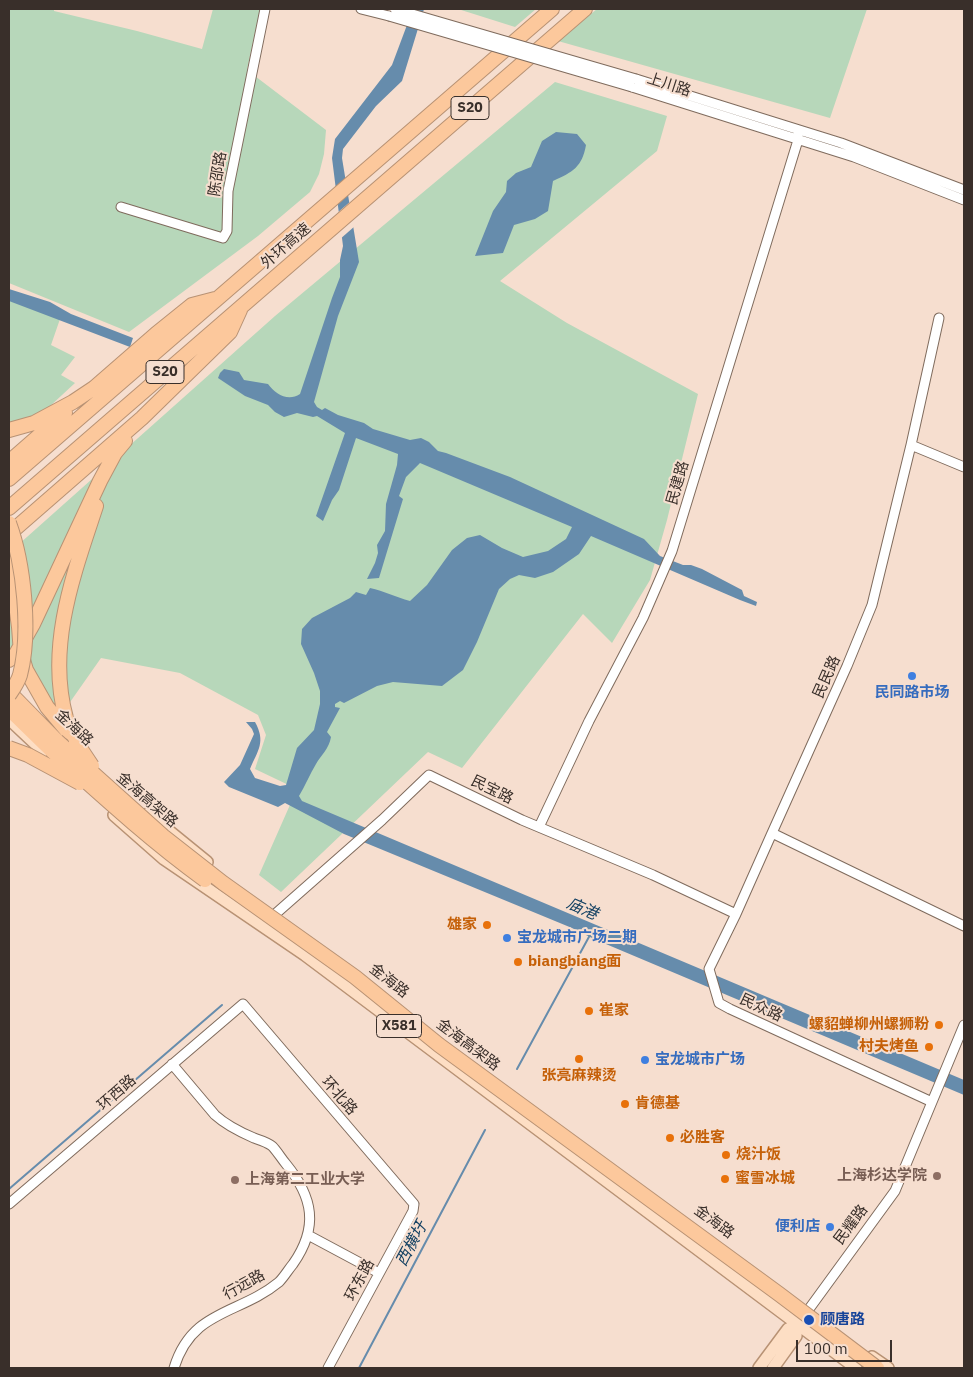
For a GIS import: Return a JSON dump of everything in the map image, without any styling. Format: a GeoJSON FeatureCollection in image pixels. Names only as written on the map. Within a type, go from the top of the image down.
{"type":"FeatureCollection","features":[{"type":"Feature","properties":{"kind":"highway","name":"外环高速"},"geometry":{"type":"LineString","coordinates":[[9,480],[552,9]]}},
{"type":"Feature","properties":{"kind":"highway","name":"外环高速"},"geometry":{"type":"LineString","coordinates":[[9,508],[585,9]]}},
{"type":"Feature","properties":{"kind":"highway"},"geometry":{"type":"LineString","coordinates":[[9,430],[34,423],[73,402],[94,388],[192,305],[218,298]]}},
{"type":"Feature","properties":{"kind":"highway"},"geometry":{"type":"LineString","coordinates":[[9,534],[142,418],[230,332],[243,305]]}},
{"type":"Feature","properties":{"kind":"highway"},"geometry":{"type":"LineString","coordinates":[[9,462],[68,411],[73,402]]}},
{"type":"Feature","properties":{"kind":"highway"},"geometry":{"type":"LineString","coordinates":[[9,660],[16,654],[74,551],[100,480],[115,453],[136,429],[142,418]]}},
{"type":"Feature","properties":{"kind":"highway"},"geometry":{"type":"LineString","coordinates":[[9,523],[14,538],[24,598],[25,634],[20,678],[9,694]]}},
{"type":"Feature","properties":{"kind":"highway"},"geometry":{"type":"LineString","coordinates":[[74,551],[61,636],[59,671],[66,718],[76,742]]}},
{"type":"Feature","properties":{"kind":"highway"},"geometry":{"type":"LineString","coordinates":[[9,552],[21,654],[26,670],[47,707],[76,742],[105,786]]}},
{"type":"Feature","properties":{"kind":"highway","name":"金海高架路"},"geometry":{"type":"LineString","coordinates":[[9,694],[105,786],[163,836],[223,883],[355,978],[440,1045],[877,1368]]}},
{"type":"Feature","properties":{"kind":"highway","name":"金海高架路"},"geometry":{"type":"LineString","coordinates":[[9,709],[51,750],[132,823],[176,859],[279,932],[867,1368]]}},
{"type":"Feature","properties":{"kind":"highway"},"geometry":{"type":"LineString","coordinates":[[9,748],[28,755],[84,786],[132,823]]}},
{"type":"Feature","properties":{"kind":"main road","name":"金海路"},"geometry":{"type":"LineString","coordinates":[[9,686],[63,740],[144,811],[273,916],[366,982],[443,1042],[888,1368]]}},
{"type":"Feature","properties":{"kind":"main road","name":"金海路"},"geometry":{"type":"LineString","coordinates":[[9,719],[50,759],[164,859],[304,955],[796,1325],[856,1368]]}},
{"type":"Feature","properties":{"kind":"main road","name":"民耀路"},"geometry":{"type":"LineString","coordinates":[[796,1325],[809,1310]]}},
{"type":"Feature","properties":{"kind":"main road"},"geometry":{"type":"LineString","coordinates":[[760,1368],[788,1329],[796,1325],[796,1336],[773,1368]]}},
{"type":"Feature","properties":{"kind":"street","name":"陈邵路"},"geometry":{"type":"LineString","coordinates":[[121,207],[223,238],[228,231],[228,191],[265,9]]}},
{"type":"Feature","properties":{"kind":"street","name":"上川路"},"geometry":{"type":"LineString","coordinates":[[361,9],[392,12],[634,83],[798,135],[964,200]]}},
{"type":"Feature","properties":{"kind":"street","name":"上川路"},"geometry":{"type":"LineString","coordinates":[[798,135],[841,143],[964,190]]}},
{"type":"Feature","properties":{"kind":"street","name":"民建路"},"geometry":{"type":"LineString","coordinates":[[539,827],[589,721],[643,618],[672,551],[798,135]]}},
{"type":"Feature","properties":{"kind":"street","name":"民民路"},"geometry":{"type":"LineString","coordinates":[[772,833],[847,666],[872,605],[911,445],[939,318]]}},
{"type":"Feature","properties":{"kind":"street"},"geometry":{"type":"LineString","coordinates":[[911,445],[964,467]]}},
{"type":"Feature","properties":{"kind":"street","name":"民宝路"},"geometry":{"type":"LineString","coordinates":[[273,916],[430,775],[539,827],[653,875],[736,914]]}},
{"type":"Feature","properties":{"kind":"street"},"geometry":{"type":"LineString","coordinates":[[772,833],[964,926]]}},
{"type":"Feature","properties":{"kind":"street","name":"民众路"},"geometry":{"type":"LineString","coordinates":[[772,833],[710,969],[719,1002],[730,1009],[932,1102]]}},
{"type":"Feature","properties":{"kind":"street","name":"环西路"},"geometry":{"type":"LineString","coordinates":[[9,1204],[243,1004]]}},
{"type":"Feature","properties":{"kind":"street","name":"环北路"},"geometry":{"type":"LineString","coordinates":[[243,1004],[414,1204]]}},
{"type":"Feature","properties":{"kind":"street","name":"民耀路"},"geometry":{"type":"LineString","coordinates":[[809,1310],[895,1191],[964,1025]]}},
{"type":"Feature","properties":{"kind":"street","name":"行远路"},"geometry":{"type":"LineString","coordinates":[[172,1064],[223,1122],[272,1146],[299,1180],[306,1194],[309,1208],[308,1235],[302,1250],[280,1281],[250,1300],[211,1318],[198,1328],[188,1338],[174,1368]]}},
{"type":"Feature","properties":{"kind":"street","name":"环东路"},"geometry":{"type":"LineString","coordinates":[[328,1368],[413,1211],[414,1204]]}},
{"type":"Feature","properties":{"kind":"street"},"geometry":{"type":"LineString","coordinates":[[308,1235],[379,1273]]}},
{"type":"Feature","properties":{"kind":"green space"},"geometry":{"type":"Polygon","coordinates":[[[9,9],[54,9],[54,11],[202,49],[213,9],[260,9],[247,70],[326,130],[324,154],[319,174],[310,192],[258,236],[129,332],[9,283],[9,9]]]}},
{"type":"Feature","properties":{"kind":"green space"},"geometry":{"type":"Polygon","coordinates":[[[458,9],[536,9],[515,27],[458,9]]]}},
{"type":"Feature","properties":{"kind":"green space"},"geometry":{"type":"Polygon","coordinates":[[[597,9],[867,9],[830,118],[558,41],[597,9]]]}},
{"type":"Feature","properties":{"kind":"green space"},"geometry":{"type":"Polygon","coordinates":[[[555,82],[667,116],[657,151],[500,281],[567,323],[698,394],[650,580],[612,643],[583,614],[462,768],[428,752],[281,892],[259,875],[297,789],[255,769],[266,735],[258,715],[180,673],[101,658],[61,715],[9,656],[9,553],[275,316],[555,82]]]}},
{"type":"Feature","properties":{"kind":"green space"},"geometry":{"type":"Polygon","coordinates":[[[9,299],[60,319],[51,345],[75,357],[61,375],[75,383],[22,432],[9,424],[9,299]]]}},
{"type":"Feature","properties":{"kind":"water"},"geometry":{"type":"Polygon","coordinates":[[[413,9],[424,9],[402,81],[376,106],[343,149],[342,158],[359,262],[338,316],[314,402],[322,410],[325,408],[338,415],[364,423],[373,429],[410,440],[421,438],[429,442],[438,451],[510,477],[644,539],[660,556],[683,565],[691,565],[702,569],[742,590],[744,596],[757,602],[756,606],[740,600],[591,536],[579,554],[553,572],[535,578],[519,575],[510,579],[499,589],[463,670],[442,686],[393,682],[377,686],[344,703],[340,701],[335,704],[335,707],[340,708],[327,732],[331,737],[329,745],[316,764],[299,796],[302,801],[964,1080],[964,1095],[572,928],[344,834],[285,803],[278,807],[229,787],[224,782],[240,765],[254,734],[246,722],[255,722],[260,735],[260,746],[250,769],[255,778],[280,786],[286,785],[297,748],[314,730],[320,704],[320,691],[301,644],[302,629],[312,618],[350,598],[356,592],[366,595],[370,588],[410,601],[427,585],[452,550],[467,538],[480,535],[502,548],[523,557],[548,551],[566,539],[572,527],[420,463],[406,477],[399,496],[403,499],[379,578],[367,579],[378,553],[377,545],[385,531],[386,504],[397,465],[398,454],[356,438],[339,490],[332,500],[323,521],[316,516],[345,433],[317,416],[313,417],[297,413],[284,417],[268,405],[245,396],[218,378],[224,369],[239,372],[244,380],[268,384],[282,396],[291,397],[300,394],[340,277],[340,260],[343,246],[332,158],[335,139],[392,65],[413,9]]]}},
{"type":"Feature","properties":{"kind":"water"},"geometry":{"type":"Polygon","coordinates":[[[556,132],[577,134],[586,145],[579,164],[566,175],[553,181],[548,211],[535,219],[514,225],[503,253],[475,256],[493,211],[506,192],[507,181],[516,173],[531,167],[542,141],[556,132]]]}},
{"type":"Feature","properties":{"kind":"water"},"geometry":{"type":"Polygon","coordinates":[[[9,289],[50,302],[71,314],[133,338],[130,347],[9,301],[9,289]]]}},
{"type":"Feature","properties":{"kind":"pier"},"geometry":{"type":"Polygon","coordinates":[[[351,201],[355,226],[339,240],[336,214],[351,201]]]}},
{"type":"Feature","properties":{"kind":"waterway"},"geometry":{"type":"LineString","coordinates":[[517,1069],[590,935]]}},
{"type":"Feature","properties":{"kind":"waterway"},"geometry":{"type":"LineString","coordinates":[[9,1189],[222,1005]]}},
{"type":"Feature","properties":{"kind":"waterway","name":"西横圩"},"geometry":{"type":"LineString","coordinates":[[359,1368],[485,1130]]}},
{"type":"Feature","properties":{"kind":"place","name":"民同路市场"},"geometry":{"type":"Point","coordinates":[912,676]}},
{"type":"Feature","properties":{"kind":"place","name":"雄家"},"geometry":{"type":"Point","coordinates":[487,925]}},
{"type":"Feature","properties":{"kind":"place","name":"宝龙城市广场二期"},"geometry":{"type":"Point","coordinates":[507,938]}},
{"type":"Feature","properties":{"kind":"place","name":"biangbiang面"},"geometry":{"type":"Point","coordinates":[518,962]}},
{"type":"Feature","properties":{"kind":"place","name":"崔家"},"geometry":{"type":"Point","coordinates":[589,1011]}},
{"type":"Feature","properties":{"kind":"place","name":"螺貂蝉柳州螺狮粉"},"geometry":{"type":"Point","coordinates":[939,1025]}},
{"type":"Feature","properties":{"kind":"place","name":"村夫烤鱼"},"geometry":{"type":"Point","coordinates":[929,1047]}},
{"type":"Feature","properties":{"kind":"place","name":"张亮麻辣烫"},"geometry":{"type":"Point","coordinates":[579,1059]}},
{"type":"Feature","properties":{"kind":"place","name":"宝龙城市广场"},"geometry":{"type":"Point","coordinates":[645,1060]}},
{"type":"Feature","properties":{"kind":"place","name":"肯德基"},"geometry":{"type":"Point","coordinates":[625,1104]}},
{"type":"Feature","properties":{"kind":"place","name":"必胜客"},"geometry":{"type":"Point","coordinates":[670,1138]}},
{"type":"Feature","properties":{"kind":"place","name":"烧汁饭"},"geometry":{"type":"Point","coordinates":[726,1155]}},
{"type":"Feature","properties":{"kind":"place","name":"上海杉达学院"},"geometry":{"type":"Point","coordinates":[937,1176]}},
{"type":"Feature","properties":{"kind":"place","name":"蜜雪冰城"},"geometry":{"type":"Point","coordinates":[725,1179]}},
{"type":"Feature","properties":{"kind":"place","name":"上海第二工业大学"},"geometry":{"type":"Point","coordinates":[235,1180]}},
{"type":"Feature","properties":{"kind":"place","name":"便利店"},"geometry":{"type":"Point","coordinates":[830,1227]}},
{"type":"Feature","properties":{"kind":"place","name":"顾唐路"},"geometry":{"type":"Point","coordinates":[809,1320]}},
{"type":"Feature","properties":{"kind":"water label","name":"庙港"},"geometry":{"type":"Point","coordinates":[582,909]}}]}
